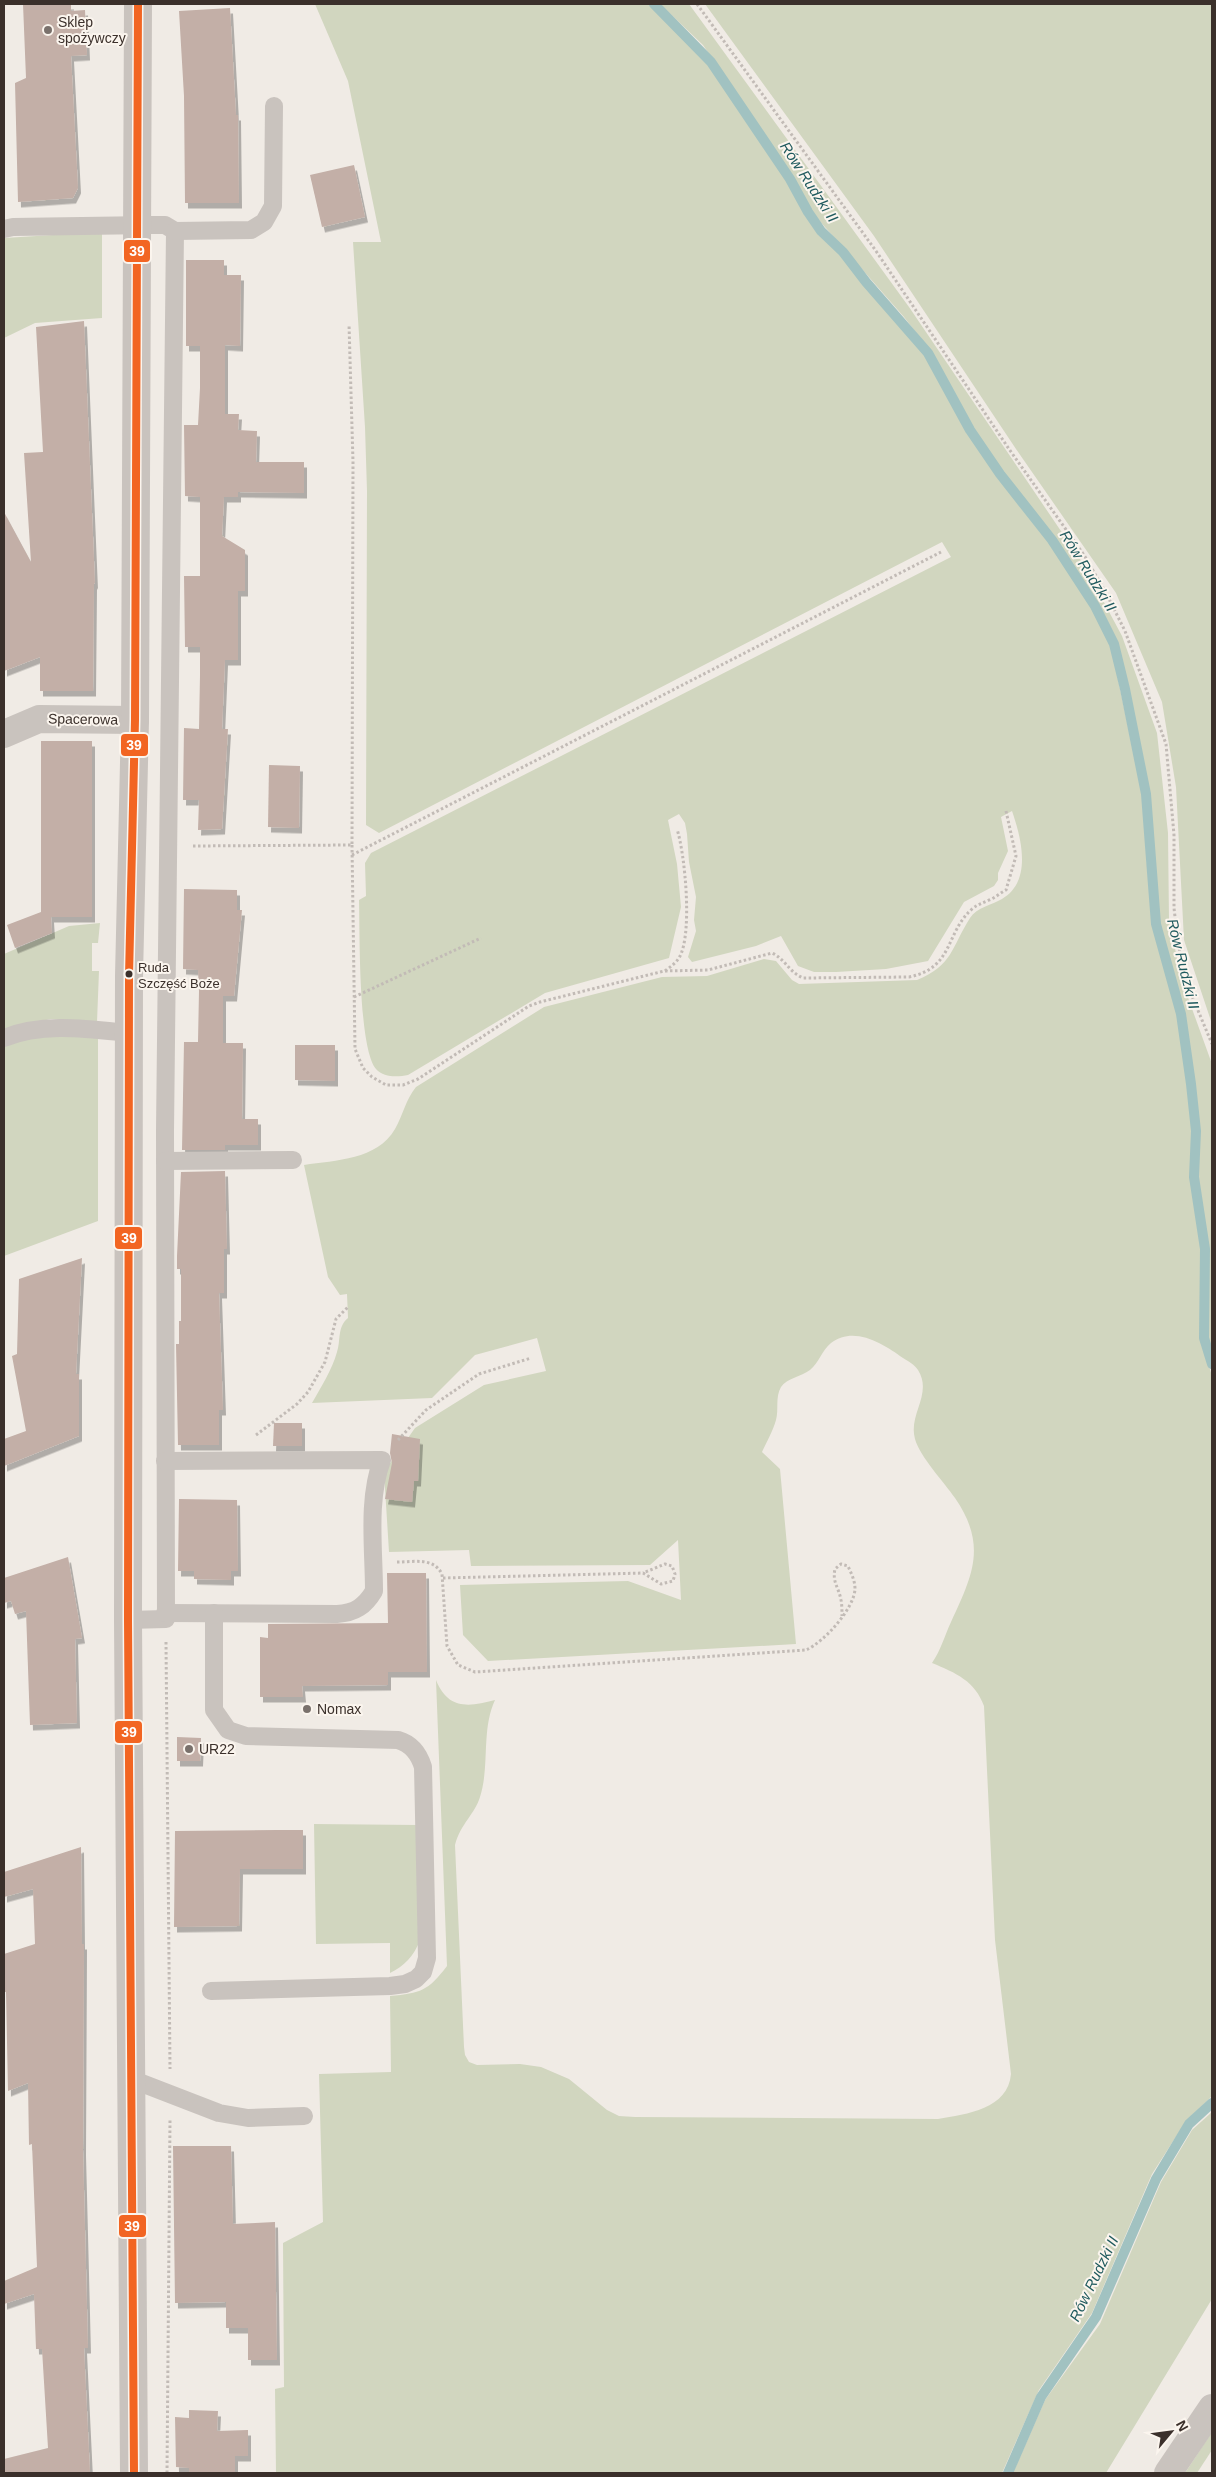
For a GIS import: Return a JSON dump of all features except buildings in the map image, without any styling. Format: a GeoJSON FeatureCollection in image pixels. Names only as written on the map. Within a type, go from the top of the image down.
{"type":"FeatureCollection","features":[{"type":"Feature","properties":{"kind":"street"},"geometry":{"type":"LineString","coordinates":[[134,2473],[128,1620],[129,1033],[135,720],[138,4]]}},
{"type":"Feature","properties":{"kind":"street","name":"Spacerowa"},"geometry":{"type":"LineString","coordinates":[[4,734],[38,719],[135,720]]}},
{"type":"Feature","properties":{"kind":"street"},"geometry":{"type":"LineString","coordinates":[[1168,2473],[1212,2408]]}},
{"type":"Feature","properties":{"kind":"lane"},"geometry":{"type":"LineString","coordinates":[[4,229],[14,227],[165,225],[175,231],[251,230],[264,222],[273,206],[274,106]]}},
{"type":"Feature","properties":{"kind":"lane"},"geometry":{"type":"LineString","coordinates":[[166,1616],[165,1161],[167,846],[175,231]]}},
{"type":"Feature","properties":{"kind":"lane"},"geometry":{"type":"LineString","coordinates":[[4,1038],[46,1029],[129,1033]]}},
{"type":"Feature","properties":{"kind":"lane"},"geometry":{"type":"LineString","coordinates":[[165,1161],[293,1160]]}},
{"type":"Feature","properties":{"kind":"lane"},"geometry":{"type":"LineString","coordinates":[[128,1620],[214,1613],[348,1613],[364,1605],[374,1591],[375,1482],[382,1460],[165,1461]]}},
{"type":"Feature","properties":{"kind":"lane"},"geometry":{"type":"LineString","coordinates":[[211,1991],[405,1984],[416,1979],[423,1972],[427,1943],[423,1767],[420,1757],[406,1742],[398,1740],[246,1736],[228,1730],[214,1710],[214,1613]]}},
{"type":"Feature","properties":{"kind":"lane"},"geometry":{"type":"LineString","coordinates":[[131,2079],[231,2116],[248,2118],[304,2116]]}},
{"type":"Feature","properties":{"kind":"path"},"geometry":{"type":"LineString","coordinates":[[697,4],[906,294],[1009,450],[1084,555],[1114,608],[1138,666],[1166,744],[1174,835],[1174,908],[1178,943],[1187,984],[1212,1044]]}},
{"type":"Feature","properties":{"kind":"path"},"geometry":{"type":"LineString","coordinates":[[349,324],[353,462],[352,855],[355,1049],[358,1059],[372,1078],[379,1083],[395,1086],[418,1079],[530,1006],[664,971],[708,970],[772,953],[780,957],[795,975],[803,978],[909,976],[921,974],[932,969],[938,962],[972,908],[1006,890],[1016,856],[1006,811]]}},
{"type":"Feature","properties":{"kind":"path"},"geometry":{"type":"LineString","coordinates":[[352,855],[941,552]]}},
{"type":"Feature","properties":{"kind":"path"},"geometry":{"type":"LineString","coordinates":[[664,971],[680,957],[686,917],[686,891],[680,839],[677,829]]}},
{"type":"Feature","properties":{"kind":"path"},"geometry":{"type":"LineString","coordinates":[[167,846],[352,845]]}},
{"type":"Feature","properties":{"kind":"path"},"geometry":{"type":"LineString","coordinates":[[354,997],[481,938]]}},
{"type":"Feature","properties":{"kind":"path"},"geometry":{"type":"LineString","coordinates":[[226,1461],[267,1426],[297,1404],[308,1392],[325,1362],[336,1319],[348,1307]]}},
{"type":"Feature","properties":{"kind":"path"},"geometry":{"type":"LineString","coordinates":[[382,1460],[426,1410],[452,1391],[479,1374],[531,1358]]}},
{"type":"Feature","properties":{"kind":"path"},"geometry":{"type":"LineString","coordinates":[[374,1561],[432,1562],[439,1567],[443,1578],[447,1646],[458,1665],[475,1672],[806,1650],[822,1640],[842,1616],[852,1601],[855,1589],[853,1576],[848,1566],[841,1564],[835,1569],[834,1584],[841,1599],[842,1616]]}},
{"type":"Feature","properties":{"kind":"path"},"geometry":{"type":"LineString","coordinates":[[443,1578],[643,1573],[665,1564],[672,1566],[675,1574],[673,1581],[662,1584],[643,1573]]}},
{"type":"Feature","properties":{"kind":"path"},"geometry":{"type":"LineString","coordinates":[[166,1616],[170,2093],[167,2473]]}},
{"type":"Feature","properties":{"kind":"green space"},"geometry":{"type":"Polygon","coordinates":[[[315,4],[649,4],[709,65],[787,181],[809,221],[820,236],[840,254],[863,284],[926,356],[968,433],[1027,515],[1050,542],[1092,607],[1111,646],[1143,797],[1147,865],[1154,926],[1178,1016],[1193,1131],[1192,1180],[1202,1252],[1201,1340],[1212,1376],[1212,2096],[1186,2121],[1152,2174],[1092,2313],[1039,2390],[1002,2473],[276,2473],[275,2389],[284,2387],[283,2243],[323,2222],[319,2074],[391,2072],[390,1996],[417,1992],[429,1986],[447,1966],[436,1680],[447,1697],[460,1704],[468,1705],[495,1700],[488,1723],[485,1773],[480,1797],[455,1845],[464,2047],[465,2055],[469,2062],[477,2065],[520,2064],[541,2067],[569,2079],[607,2110],[619,2116],[635,2117],[938,2119],[973,2112],[994,2102],[1008,2086],[1011,2074],[995,1940],[984,1706],[975,1690],[964,1679],[932,1663],[965,1590],[973,1561],[974,1546],[965,1515],[955,1498],[922,1454],[915,1439],[915,1421],[923,1387],[922,1379],[915,1366],[878,1342],[869,1338],[849,1336],[831,1343],[810,1370],[784,1384],[779,1391],[776,1420],[762,1452],[780,1469],[796,1644],[488,1661],[463,1635],[460,1585],[628,1581],[681,1600],[678,1540],[650,1565],[471,1566],[469,1550],[389,1552],[384,1472],[415,1428],[484,1385],[546,1371],[537,1338],[475,1355],[432,1398],[312,1403],[335,1359],[342,1325],[348,1318],[347,1294],[340,1295],[328,1277],[304,1165],[355,1157],[378,1147],[395,1129],[416,1087],[544,1007],[662,977],[707,976],[764,959],[776,961],[792,980],[799,984],[917,980],[945,962],[973,914],[1002,899],[1012,891],[1018,881],[1022,858],[1019,833],[1012,811],[1001,817],[1008,851],[998,873],[998,880],[994,886],[964,902],[928,961],[886,969],[814,972],[798,966],[781,936],[756,946],[692,962],[688,957],[696,931],[694,920],[696,897],[689,862],[685,823],[679,814],[668,820],[677,864],[681,907],[669,958],[545,993],[408,1075],[387,1075],[376,1069],[370,1057],[366,1038],[360,962],[359,900],[366,896],[365,863],[371,853],[951,557],[942,542],[379,833],[366,825],[367,491],[365,427],[353,242],[381,242],[348,81],[315,4]]]}},
{"type":"Feature","properties":{"kind":"green space"},"geometry":{"type":"Polygon","coordinates":[[[660,4],[689,4],[909,307],[1084,565],[1122,636],[1157,733],[1168,833],[1169,921],[1182,981],[1212,1064],[1212,1354],[1206,1337],[1208,1251],[1197,1177],[1198,1135],[1183,1013],[1159,925],[1148,794],[1117,646],[1097,605],[1053,537],[1032,513],[973,429],[931,352],[904,317],[810,210],[796,182],[703,45],[660,4]]]}},
{"type":"Feature","properties":{"kind":"green space"},"geometry":{"type":"Polygon","coordinates":[[[705,4],[1212,4],[1212,1024],[1184,940],[1176,787],[1162,702],[1116,593],[1016,449],[874,236],[705,4]]]}},
{"type":"Feature","properties":{"kind":"green space"},"geometry":{"type":"Polygon","coordinates":[[[102,232],[102,318],[35,323],[4,338],[4,238],[102,232]]]}},
{"type":"Feature","properties":{"kind":"green space"},"geometry":{"type":"Polygon","coordinates":[[[100,923],[98,943],[92,943],[92,971],[99,971],[97,1022],[51,1019],[4,1029],[4,954],[69,926],[100,923]]]}},
{"type":"Feature","properties":{"kind":"green space"},"geometry":{"type":"Polygon","coordinates":[[[35,1036],[98,1037],[98,1221],[4,1256],[4,1045],[35,1036]]]}},
{"type":"Feature","properties":{"kind":"green space"},"geometry":{"type":"Polygon","coordinates":[[[314,1824],[418,1825],[420,1940],[408,1960],[390,1973],[390,1943],[316,1944],[314,1824]]]}},
{"type":"Feature","properties":{"kind":"green space"},"geometry":{"type":"Polygon","coordinates":[[[1212,2112],[1212,2299],[1106,2473],[1013,2473],[1045,2400],[1100,2324],[1161,2182],[1192,2130],[1212,2112]]]}},
{"type":"Feature","properties":{"kind":"green space"},"geometry":{"type":"Polygon","coordinates":[[[1212,2432],[1212,2450],[1197,2473],[1185,2473],[1212,2432]]]}},
{"type":"Feature","properties":{"kind":"waterway","name":"Rów Rudzki II"},"geometry":{"type":"LineString","coordinates":[[654,4],[711,62],[790,179],[821,231],[843,252],[866,282],[928,353],[970,430],[1000,474],[1052,540],[1095,606],[1114,644],[1146,794],[1156,924],[1181,1014],[1191,1084],[1196,1131],[1194,1177],[1205,1249],[1204,1338],[1212,1364]]}},
{"type":"Feature","properties":{"kind":"waterway","name":"Rów Rudzki II"},"geometry":{"type":"LineString","coordinates":[[1008,2473],[1041,2397],[1096,2317],[1156,2179],[1189,2124],[1212,2103]]}},
{"type":"Feature","properties":{"kind":"transit line","name":"39"},"geometry":{"type":"LineString","coordinates":[[134,2473],[128,1620],[129,976],[135,720],[138,4]]}},
{"type":"Feature","properties":{"kind":"place","name":"Sklep spożywczy"},"geometry":{"type":"Point","coordinates":[48,30]}},
{"type":"Feature","properties":{"kind":"place","name":"Ruda Szczęść Boże"},"geometry":{"type":"Point","coordinates":[129,974]}},
{"type":"Feature","properties":{"kind":"place","name":"Nomax"},"geometry":{"type":"Point","coordinates":[307,1709]}},
{"type":"Feature","properties":{"kind":"place","name":"UR22"},"geometry":{"type":"Point","coordinates":[189,1749]}}]}
